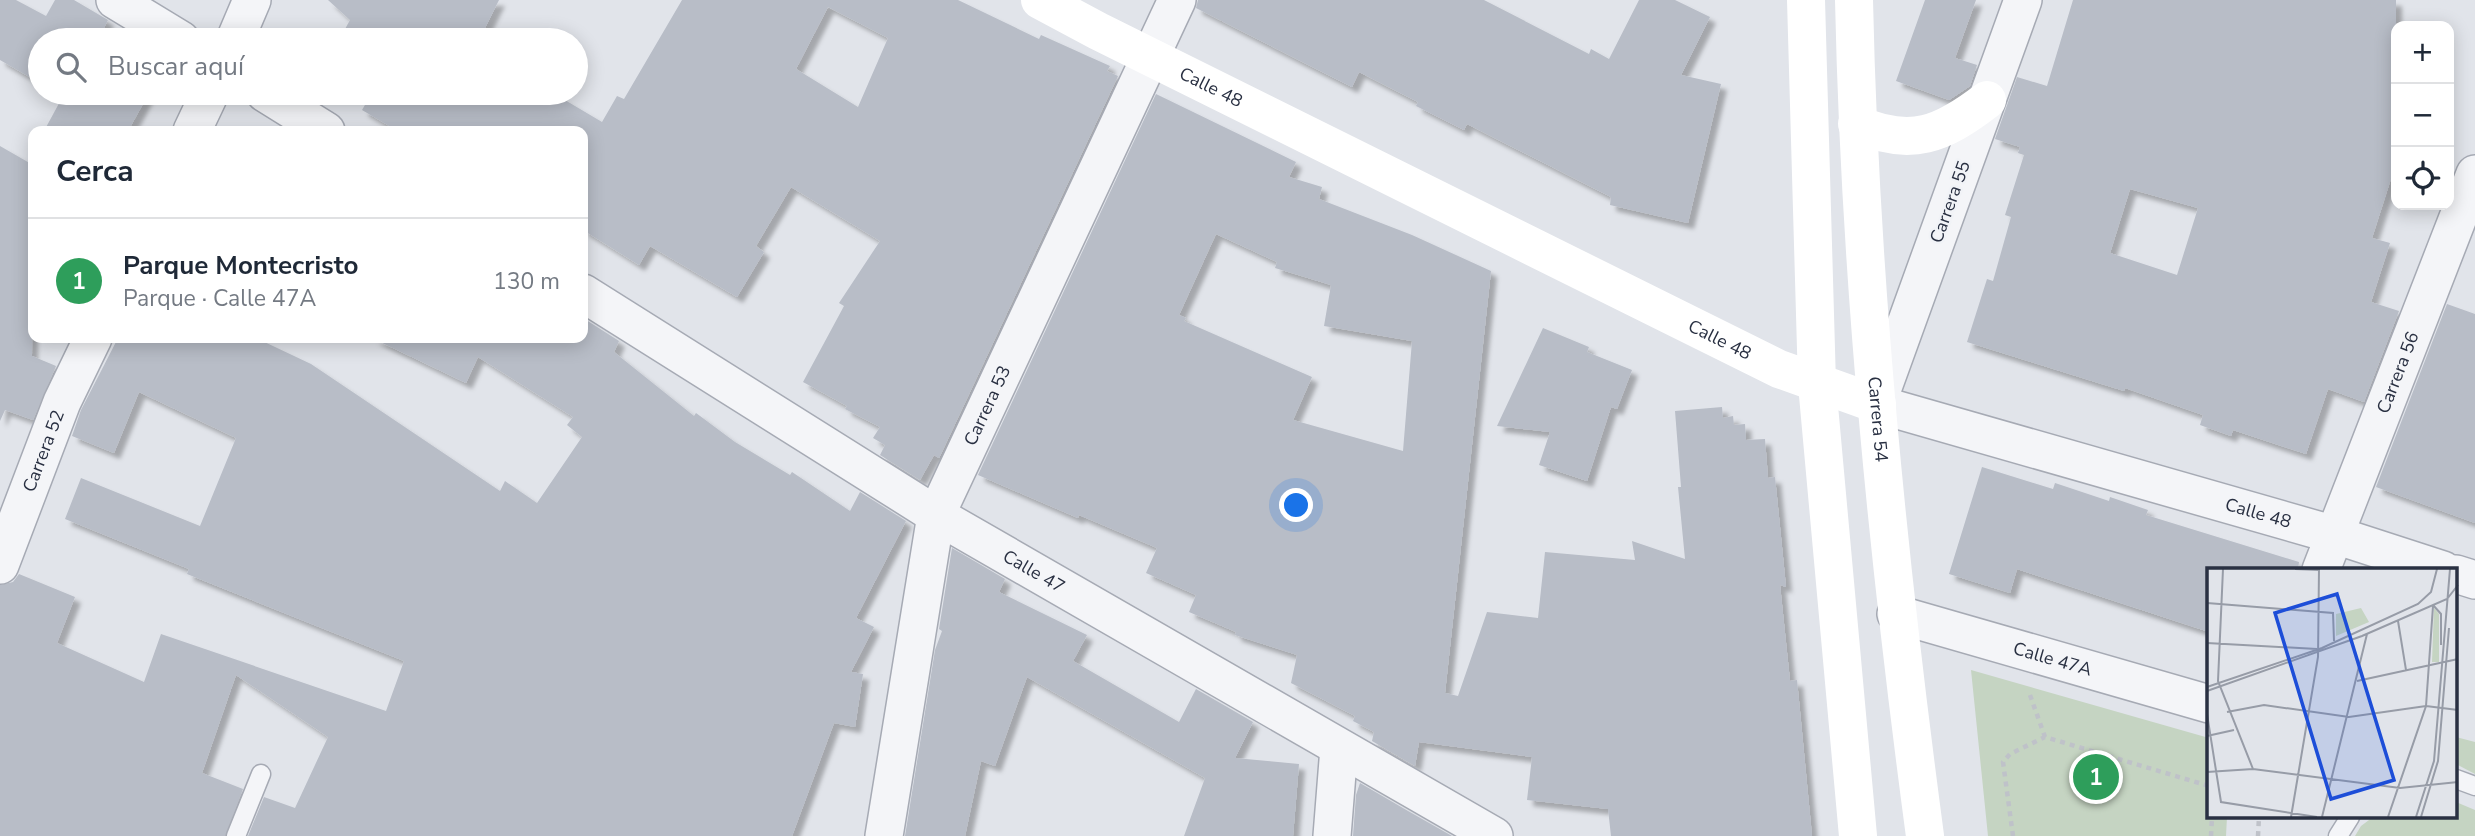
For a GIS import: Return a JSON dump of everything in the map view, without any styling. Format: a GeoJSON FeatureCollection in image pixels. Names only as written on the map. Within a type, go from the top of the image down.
{"type":"FeatureCollection","features":[{"type":"Feature","properties":{"kind":"main road","name":"Calle 48"},"geometry":{"type":"LineString","coordinates":[[1040,0],[1767,363],[1817,384],[1877,404]]}},
{"type":"Feature","properties":{"kind":"main road"},"geometry":{"type":"LineString","coordinates":[[1806,0],[1817,384],[1858,836]]}},
{"type":"Feature","properties":{"kind":"main road","name":"Carrera 54"},"geometry":{"type":"LineString","coordinates":[[1854,0],[1857,124],[1877,404],[1896,614],[1925,836]]}},
{"type":"Feature","properties":{"kind":"main road"},"geometry":{"type":"LineString","coordinates":[[1857,124],[1889,136],[1925,135],[1957,122],[1987,100]]}},
{"type":"Feature","properties":{"kind":"street"},"geometry":{"type":"LineString","coordinates":[[115,0],[161,28]]}},
{"type":"Feature","properties":{"kind":"street"},"geometry":{"type":"LineString","coordinates":[[239,28],[252,0]]}},
{"type":"Feature","properties":{"kind":"street","name":"Carrera 53"},"geometry":{"type":"LineString","coordinates":[[884,836],[936,515],[1177,0]]}},
{"type":"Feature","properties":{"kind":"street","name":"Carrera 55"},"geometry":{"type":"LineString","coordinates":[[1877,404],[2023,0]]}},
{"type":"Feature","properties":{"kind":"street"},"geometry":{"type":"LineString","coordinates":[[194,126],[204,105]]}},
{"type":"Feature","properties":{"kind":"street"},"geometry":{"type":"LineString","coordinates":[[284,105],[318,126]]}},
{"type":"Feature","properties":{"kind":"street","name":"Carrera 56"},"geometry":{"type":"LineString","coordinates":[[2322,568],[2475,174]]}},
{"type":"Feature","properties":{"kind":"street","name":"Calle 47"},"geometry":{"type":"LineString","coordinates":[[588,296],[936,515],[1494,836]]}},
{"type":"Feature","properties":{"kind":"street","name":"Carrera 52"},"geometry":{"type":"LineString","coordinates":[[0,565],[62,402],[91,343]]}},
{"type":"Feature","properties":{"kind":"street","name":"Calle 48"},"geometry":{"type":"LineString","coordinates":[[1877,404],[2335,535],[2437,568]]}},
{"type":"Feature","properties":{"kind":"street"},"geometry":{"type":"LineString","coordinates":[[2458,575],[2475,580]]}},
{"type":"Feature","properties":{"kind":"street","name":"Calle 47A"},"geometry":{"type":"LineString","coordinates":[[1896,614],[2207,703]]}},
{"type":"Feature","properties":{"kind":"street"},"geometry":{"type":"LineString","coordinates":[[1332,836],[1339,748]]}},
{"type":"Feature","properties":{"kind":"lane"},"geometry":{"type":"LineString","coordinates":[[236,836],[261,774]]}},
{"type":"Feature","properties":{"kind":"lane"},"geometry":{"type":"LineString","coordinates":[[2458,780],[2475,786]]}},
{"type":"Feature","properties":{"kind":"lane"},"geometry":{"type":"LineString","coordinates":[[2338,836],[2349,818]]}},
{"type":"Feature","properties":{"kind":"path"},"geometry":{"type":"LineString","coordinates":[[2028,688],[2045,737]]}},
{"type":"Feature","properties":{"kind":"path"},"geometry":{"type":"LineString","coordinates":[[2012,836],[2003,762],[2010,754],[2045,737],[2207,785]]}},
{"type":"Feature","properties":{"kind":"path"},"geometry":{"type":"LineString","coordinates":[[2210,836],[2212,818]]}},
{"type":"Feature","properties":{"kind":"path"},"geometry":{"type":"LineString","coordinates":[[2258,836],[2259,818]]}},
{"type":"Feature","properties":{"kind":"green space"},"geometry":{"type":"Polygon","coordinates":[[[1971,670],[2207,737],[2207,818],[2227,818],[2226,836],[1988,836],[1971,670]]]}},
{"type":"Feature","properties":{"kind":"green space"},"geometry":{"type":"Polygon","coordinates":[[[2458,738],[2475,742],[2475,774],[2458,765],[2458,738]]]}},
{"type":"Feature","properties":{"kind":"green space"},"geometry":{"type":"Polygon","coordinates":[[[2458,803],[2475,810],[2475,836],[2355,836],[2361,826],[2372,818],[2458,818],[2458,803]]]}},
{"type":"Feature","properties":{"kind":"building"},"geometry":{"type":"Polygon","coordinates":[[[0,0],[16,0],[46,16],[55,0],[74,0],[108,20],[104,28],[28,28],[28,76],[0,60],[0,0]]]}},
{"type":"Feature","properties":{"kind":"building"},"geometry":{"type":"Polygon","coordinates":[[[328,0],[499,0],[485,28],[346,28],[350,20],[328,0]]]}},
{"type":"Feature","properties":{"kind":"building"},"geometry":{"type":"Polygon","coordinates":[[[682,0],[958,0],[1039,39],[1041,35],[1110,66],[1107,71],[1118,76],[941,454],[939,458],[934,455],[920,480],[880,455],[885,445],[873,438],[880,427],[845,409],[847,406],[803,382],[844,306],[839,303],[880,241],[791,187],[756,246],[764,252],[737,297],[650,246],[639,265],[588,233],[588,126],[389,126],[362,110],[365,105],[573,105],[602,122],[617,96],[624,99],[682,0]],[[828,7],[796,69],[858,107],[888,38],[828,7]]]}},
{"type":"Feature","properties":{"kind":"building"},"geometry":{"type":"Polygon","coordinates":[[[1198,0],[1484,0],[1589,54],[1591,49],[1609,59],[1639,0],[1675,0],[1710,17],[1681,75],[1721,84],[1688,223],[1610,205],[1611,197],[1467,124],[1464,130],[1416,106],[1418,102],[1359,72],[1352,87],[1196,8],[1198,0]]]}},
{"type":"Feature","properties":{"kind":"building"},"geometry":{"type":"Polygon","coordinates":[[[1925,0],[1976,0],[1955,58],[1977,65],[1970,86],[1949,100],[1896,81],[1925,0]]]}},
{"type":"Feature","properties":{"kind":"building"},"geometry":{"type":"Polygon","coordinates":[[[2073,0],[2396,0],[2396,21],[2391,21],[2391,179],[2372,238],[2390,243],[2371,302],[2399,311],[2364,402],[2328,389],[2306,454],[2233,430],[2231,436],[2200,425],[2203,415],[2125,388],[2124,391],[1967,342],[1987,279],[1993,281],[2011,217],[2005,215],[2024,155],[2018,153],[2020,147],[1995,139],[2017,77],[2047,86],[2073,0]],[[2130,189],[2110,253],[2177,275],[2198,208],[2130,189]]]}},
{"type":"Feature","properties":{"kind":"building"},"geometry":{"type":"Polygon","coordinates":[[[1156,94],[1296,162],[1289,177],[1322,187],[1319,199],[1412,235],[1491,271],[1445,693],[1458,696],[1487,612],[1538,618],[1545,552],[1635,560],[1632,541],[1685,559],[1678,487],[1681,487],[1675,411],[1722,407],[1723,418],[1733,416],[1734,425],[1745,424],[1746,440],[1765,439],[1768,478],[1775,477],[1786,587],[1780,585],[1790,681],[1797,680],[1812,836],[1611,836],[1608,809],[1527,800],[1532,757],[1419,742],[1415,766],[1372,741],[1374,732],[1353,721],[1355,716],[1291,683],[1297,655],[1235,635],[1236,632],[1189,612],[1196,595],[1146,573],[1157,548],[978,475],[1156,94]],[[1216,234],[1179,315],[1186,318],[1184,321],[1312,377],[1293,420],[1403,451],[1412,341],[1324,326],[1331,285],[1275,268],[1277,262],[1216,234]]]}},
{"type":"Feature","properties":{"kind":"building"},"geometry":{"type":"Polygon","coordinates":[[[58,105],[142,105],[131,126],[47,126],[58,105]]]}},
{"type":"Feature","properties":{"kind":"building"},"geometry":{"type":"Polygon","coordinates":[[[0,146],[28,162],[28,343],[32,343],[32,356],[56,366],[33,420],[5,410],[0,421],[0,146]]]}},
{"type":"Feature","properties":{"kind":"building"},"geometry":{"type":"Polygon","coordinates":[[[2447,304],[2475,314],[2475,523],[2376,487],[2447,304]]]}},
{"type":"Feature","properties":{"kind":"building"},"geometry":{"type":"Polygon","coordinates":[[[588,321],[619,341],[614,352],[694,416],[696,413],[735,442],[790,475],[792,472],[850,511],[860,492],[906,521],[856,618],[874,627],[851,672],[863,674],[855,727],[834,723],[792,836],[248,836],[264,797],[295,808],[328,737],[236,675],[202,773],[243,789],[225,836],[0,836],[0,585],[13,582],[19,574],[75,597],[57,643],[144,682],[161,634],[386,711],[404,661],[187,574],[189,569],[65,519],[81,478],[200,526],[236,438],[139,392],[114,453],[72,436],[81,410],[115,343],[267,343],[311,364],[500,491],[505,481],[537,503],[582,437],[567,425],[573,417],[478,357],[466,383],[382,343],[588,343],[588,321]]]}},
{"type":"Feature","properties":{"kind":"building"},"geometry":{"type":"Polygon","coordinates":[[[1543,328],[1589,347],[1587,352],[1632,370],[1617,409],[1611,407],[1587,481],[1539,465],[1550,432],[1497,426],[1543,328]]]}},
{"type":"Feature","properties":{"kind":"building"},"geometry":{"type":"Polygon","coordinates":[[[1982,467],[2053,489],[2055,483],[2109,501],[2110,497],[2148,510],[2146,515],[2299,562],[2298,568],[2207,568],[2207,631],[2017,569],[2010,593],[1949,574],[1982,467]]]}},
{"type":"Feature","properties":{"kind":"building"},"geometry":{"type":"Polygon","coordinates":[[[952,548],[1005,579],[999,592],[1087,635],[1073,661],[1179,722],[1196,689],[1253,722],[1235,758],[1299,764],[1293,836],[1184,836],[1205,778],[1027,677],[995,766],[981,761],[965,836],[905,836],[935,650],[942,631],[939,629],[952,548]]]}},
{"type":"Feature","properties":{"kind":"building"},"geometry":{"type":"Polygon","coordinates":[[[1360,783],[1452,836],[1353,836],[1356,795],[1360,783]]]}},
{"type":"Feature","properties":{"kind":"place","name":"Parque Montecristo"},"geometry":{"type":"Point","coordinates":[2096,777]}}]}
